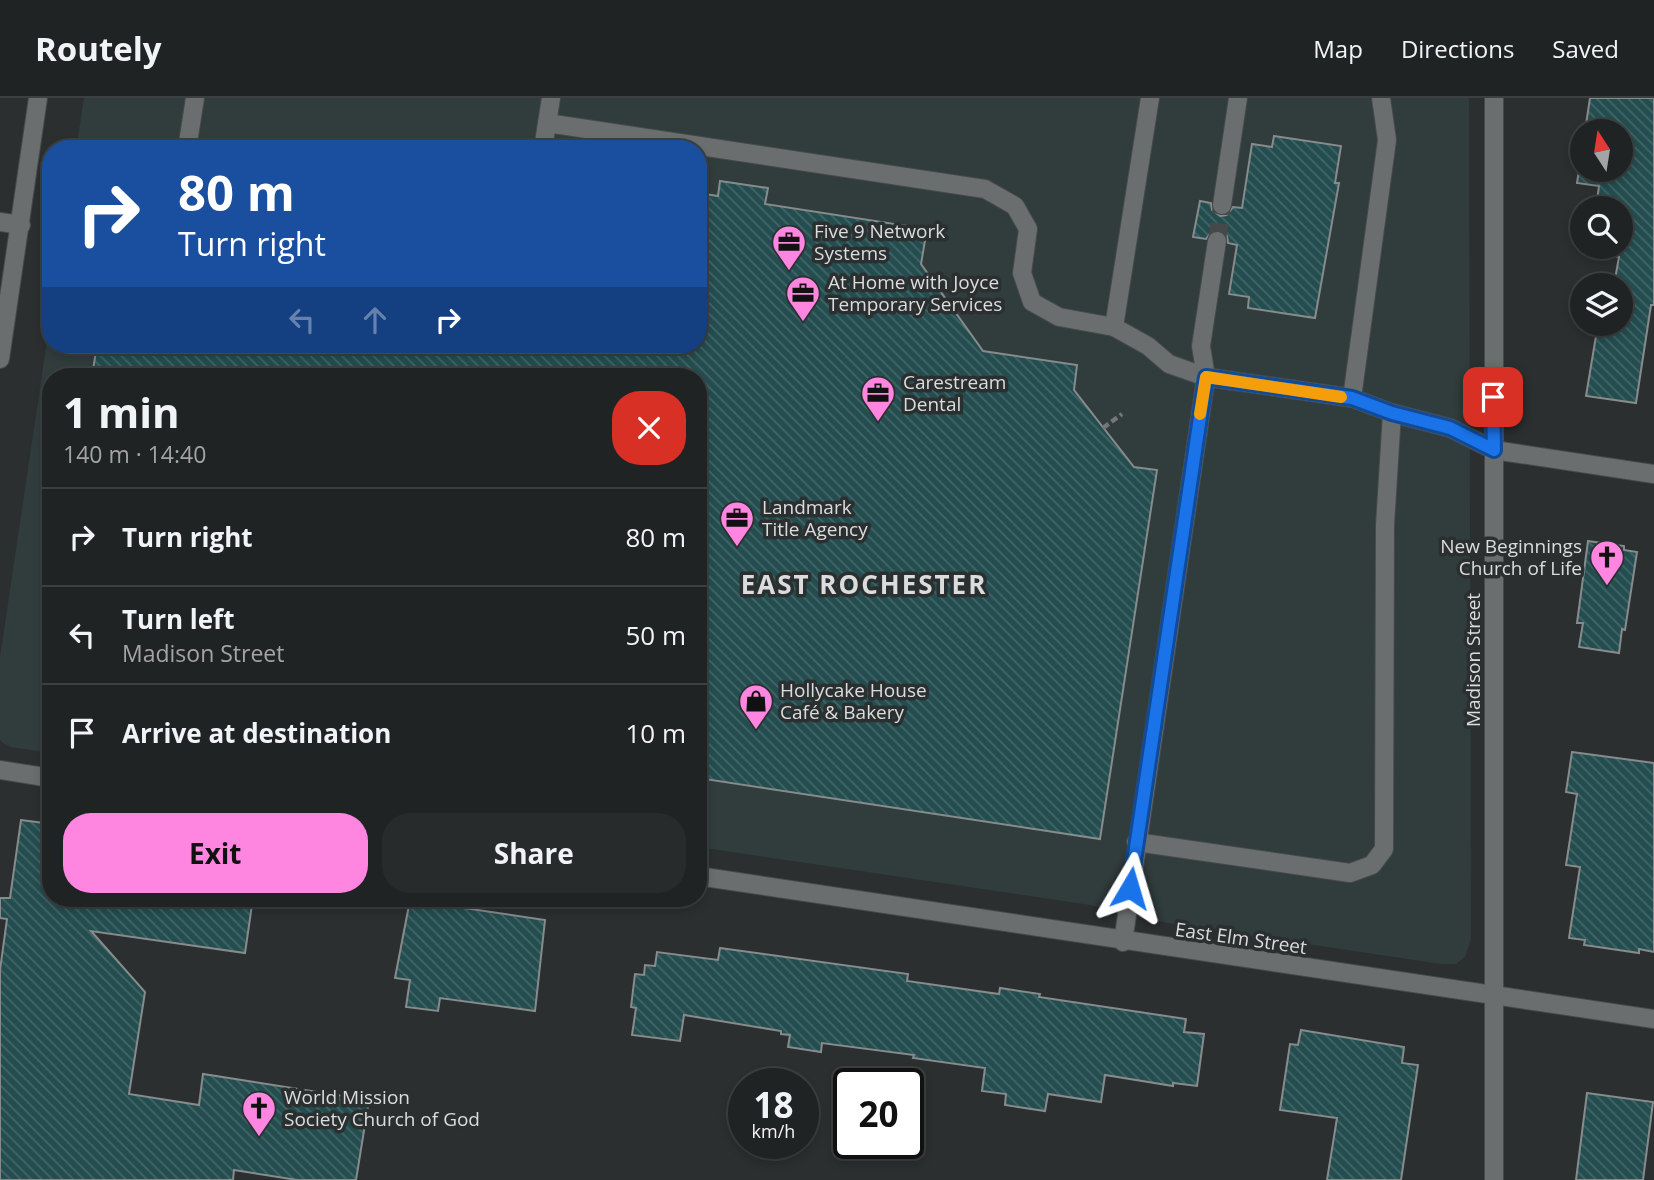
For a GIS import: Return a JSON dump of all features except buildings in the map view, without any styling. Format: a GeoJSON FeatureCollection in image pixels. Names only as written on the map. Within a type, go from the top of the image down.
{"type":"FeatureCollection","features":[{"type":"Feature","properties":{"kind":"street"},"geometry":{"type":"LineString","coordinates":[[0,359],[38,98]]}},
{"type":"Feature","properties":{"kind":"street"},"geometry":{"type":"LineString","coordinates":[[188,140],[195,98]]}},
{"type":"Feature","properties":{"kind":"street"},"geometry":{"type":"LineString","coordinates":[[544,140],[551,98]]}},
{"type":"Feature","properties":{"kind":"street"},"geometry":{"type":"LineString","coordinates":[[1114,327],[1150,98]]}},
{"type":"Feature","properties":{"kind":"street"},"geometry":{"type":"LineString","coordinates":[[1222,205],[1238,98]]}},
{"type":"Feature","properties":{"kind":"street"},"geometry":{"type":"LineString","coordinates":[[1352,398],[1387,140],[1381,98]]}},
{"type":"Feature","properties":{"kind":"street","name":"Madison Street"},"geometry":{"type":"LineString","coordinates":[[1494,98],[1494,1180]]}},
{"type":"Feature","properties":{"kind":"street"},"geometry":{"type":"LineString","coordinates":[[547,123],[660,140]]}},
{"type":"Feature","properties":{"kind":"street"},"geometry":{"type":"LineString","coordinates":[[707,147],[985,189],[1015,206],[1028,229],[1022,273],[1032,302],[1059,317],[1114,327],[1148,346],[1169,364],[1206,377],[1352,398],[1392,413],[1450,428],[1494,450],[1654,474]]}},
{"type":"Feature","properties":{"kind":"street"},"geometry":{"type":"LineString","coordinates":[[0,222],[21,225]]}},
{"type":"Feature","properties":{"kind":"street"},"geometry":{"type":"LineString","coordinates":[[1123,942],[1206,377],[1201,346],[1217,241]]}},
{"type":"Feature","properties":{"kind":"street"},"geometry":{"type":"LineString","coordinates":[[1136,842],[1350,873],[1372,865],[1384,849],[1385,525],[1392,413]]}},
{"type":"Feature","properties":{"kind":"street"},"geometry":{"type":"LineString","coordinates":[[0,770],[42,777]]}},
{"type":"Feature","properties":{"kind":"street","name":"East Elm Street"},"geometry":{"type":"LineString","coordinates":[[707,877],[1123,942],[1654,1019]]}},
{"type":"Feature","properties":{"kind":"path"},"geometry":{"type":"LineString","coordinates":[[1103,428],[1122,414]]}},
{"type":"Feature","properties":{"kind":"shaded area"},"geometry":{"type":"Polygon","coordinates":[[[84,98],[1469,98],[1471,939],[1465,957],[1456,964],[1441,964],[1167,923],[1090,905],[707,848],[707,368],[43,368],[45,354],[707,354],[707,140],[77,140],[84,98]]]}},
{"type":"Feature","properties":{"kind":"shaded area"},"geometry":{"type":"Polygon","coordinates":[[[42,375],[42,752],[11,747],[0,740],[0,657],[42,375]]]}},
{"type":"Feature","properties":{"kind":"tunnel"},"geometry":{"type":"LineString","coordinates":[[1217,241],[1222,205]]}},
{"type":"Feature","properties":{"kind":"slow traffic"},"geometry":{"type":"LineString","coordinates":[[1200,414],[1206,377],[1341,397]]}},
{"type":"Feature","properties":{"kind":"place","name":"Five 9 Network Systems"},"geometry":{"type":"Point","coordinates":[789,272]}},
{"type":"Feature","properties":{"kind":"place","name":"At Home with Joyce Temporary Services"},"geometry":{"type":"Point","coordinates":[803,323]}},
{"type":"Feature","properties":{"kind":"place","name":"Carestream Dental"},"geometry":{"type":"Point","coordinates":[878,423]}},
{"type":"Feature","properties":{"kind":"place","name":"Landmark Title Agency"},"geometry":{"type":"Point","coordinates":[737,548]}},
{"type":"Feature","properties":{"kind":"place","name":"New Beginnings Church of Life"},"geometry":{"type":"Point","coordinates":[1607,587]}},
{"type":"Feature","properties":{"kind":"place","name":"Hollycake House Café & Bakery"},"geometry":{"type":"Point","coordinates":[756,731]}},
{"type":"Feature","properties":{"kind":"place","name":"World Mission Society Church of God"},"geometry":{"type":"Point","coordinates":[259,1138]}},
{"type":"Feature","properties":{"kind":"district","name":"EAST ROCHESTER"},"geometry":{"type":"Point","coordinates":[864,585]}},
{"type":"Feature","properties":{"kind":"route"},"geometry":{"type":"LineString","coordinates":[[1130,888],[1206,377],[1352,398],[1392,413],[1450,428],[1494,450],[1493,397]]}}]}
